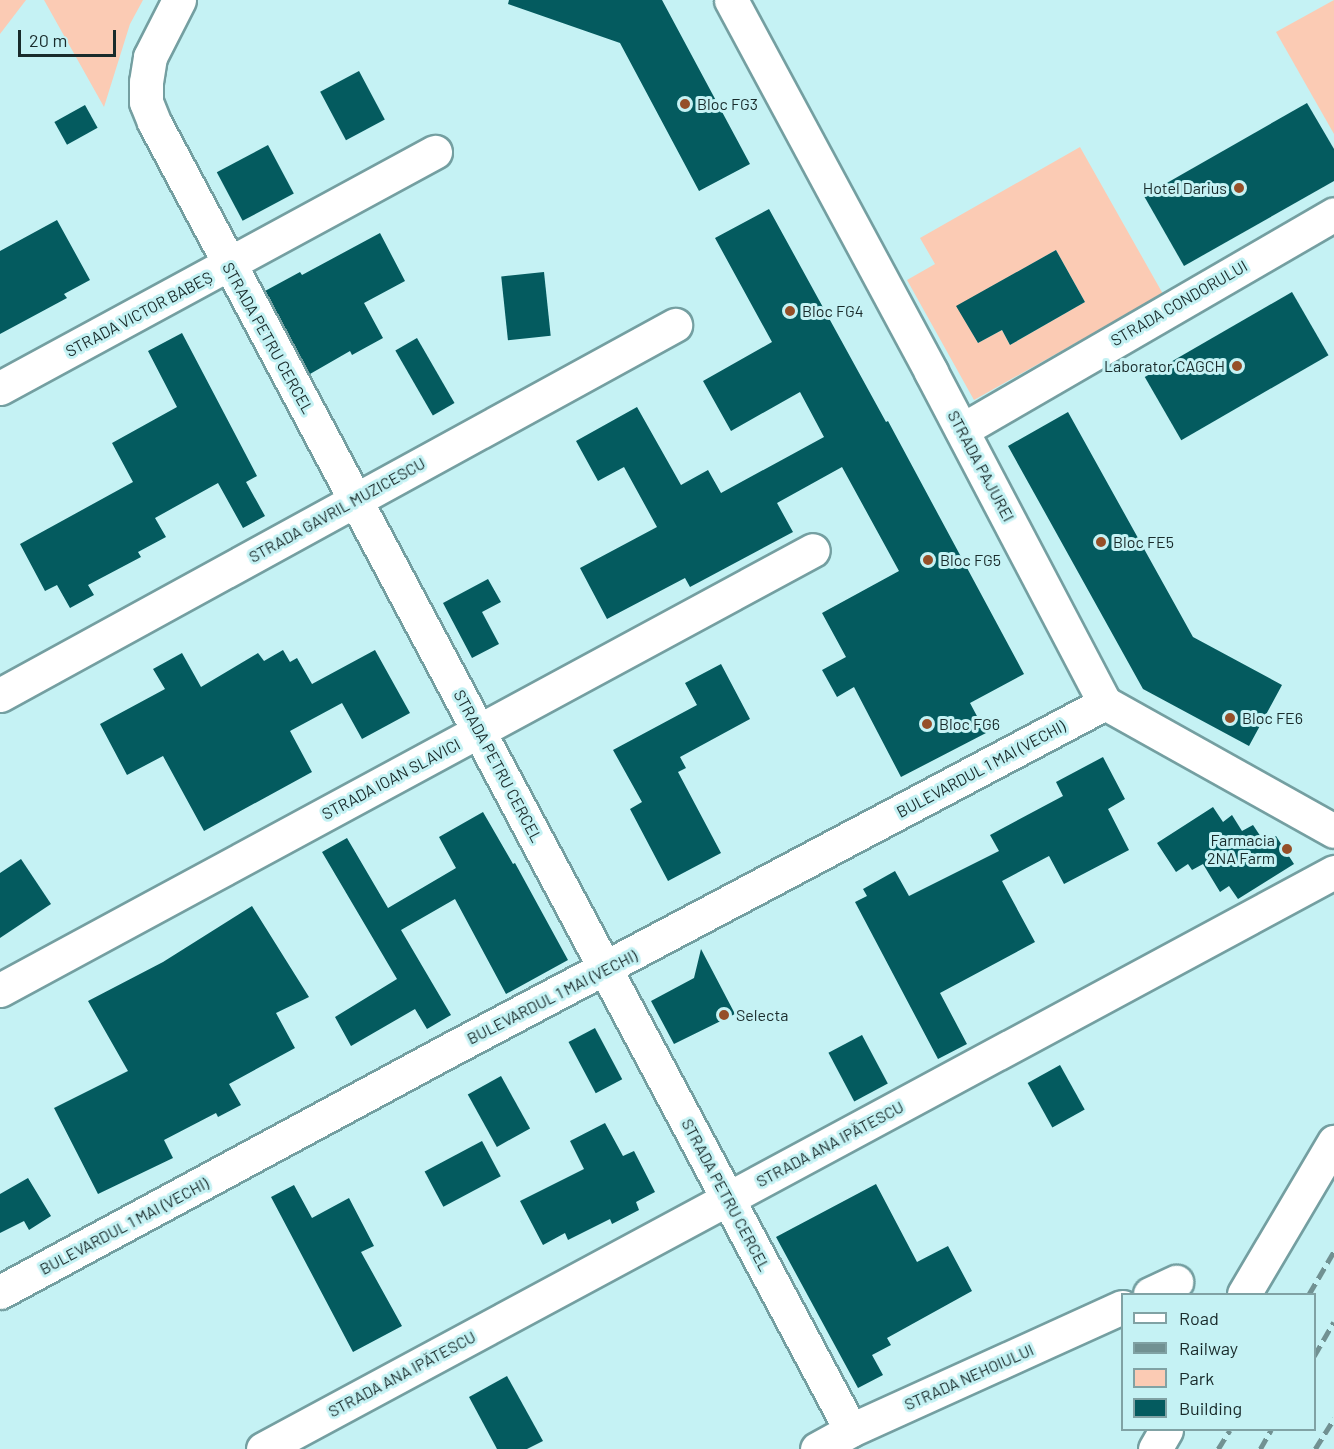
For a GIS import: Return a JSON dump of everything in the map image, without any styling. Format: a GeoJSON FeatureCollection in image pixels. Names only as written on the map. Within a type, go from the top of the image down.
{"type":"FeatureCollection","features":[{"type":"Feature","properties":{"kind":"street","name":"STRADA PETRU CERCEL"},"geometry":{"type":"LineString","coordinates":[[179,0],[150,57],[146,102],[228,266],[356,499],[851,1430]]}},
{"type":"Feature","properties":{"kind":"street","name":"STRADA PAJUREI"},"geometry":{"type":"LineString","coordinates":[[731,0],[962,430],[1105,703]]}},
{"type":"Feature","properties":{"kind":"street","name":"STRADA VICTOR BABEȘ"},"geometry":{"type":"LineString","coordinates":[[0,388],[435,152]]}},
{"type":"Feature","properties":{"kind":"street","name":"STRADA CONDORULUI"},"geometry":{"type":"LineString","coordinates":[[962,430],[1334,214]]}},
{"type":"Feature","properties":{"kind":"street","name":"STRADA GAVRIL MUZICESCU"},"geometry":{"type":"LineString","coordinates":[[0,695],[675,325]]}},
{"type":"Feature","properties":{"kind":"street","name":"STRADA IOAN SLAVICI"},"geometry":{"type":"LineString","coordinates":[[0,990],[813,550]]}},
{"type":"Feature","properties":{"kind":"street"},"geometry":{"type":"LineString","coordinates":[[1105,703],[1334,831]]}},
{"type":"Feature","properties":{"kind":"street","name":"BULEVARDUL 1 MAI (VECHI)"},"geometry":{"type":"LineString","coordinates":[[0,1293],[451,1049],[1105,703]]}},
{"type":"Feature","properties":{"kind":"street","name":"STRADA ANA IPĂTESCU"},"geometry":{"type":"LineString","coordinates":[[263,1449],[1334,872]]}},
{"type":"Feature","properties":{"kind":"street"},"geometry":{"type":"LineString","coordinates":[[1245,1293],[1334,1142]]}},
{"type":"Feature","properties":{"kind":"street","name":"STRADA NEHOIULUI"},"geometry":{"type":"LineString","coordinates":[[817,1449],[851,1430],[1121,1307]]}},
{"type":"Feature","properties":{"kind":"street"},"geometry":{"type":"LineString","coordinates":[[1155,1449],[1165,1431]]}},
{"type":"Feature","properties":{"kind":"green space"},"geometry":{"type":"Polygon","coordinates":[[[0,0],[26,0],[0,34],[0,0]]]}},
{"type":"Feature","properties":{"kind":"green space"},"geometry":{"type":"Polygon","coordinates":[[[44,0],[143,0],[130,24],[104,107],[44,0]]]}},
{"type":"Feature","properties":{"kind":"green space"},"geometry":{"type":"Polygon","coordinates":[[[1334,0],[1334,134],[1276,32],[1334,0]]]}},
{"type":"Feature","properties":{"kind":"green space"},"geometry":{"type":"Polygon","coordinates":[[[1080,147],[1163,294],[974,400],[907,280],[935,264],[920,238],[1080,147]],[[1056,250],[957,306],[978,343],[1002,330],[1010,345],[1085,302],[1056,250]]]}},
{"type":"Feature","properties":{"kind":"building","name":"Bloc FG3"},"geometry":{"type":"Polygon","coordinates":[[[509,0],[662,0],[750,164],[699,191],[620,43],[508,4],[509,0]]]}},
{"type":"Feature","properties":{"kind":"building"},"geometry":{"type":"Polygon","coordinates":[[[359,71],[385,120],[346,140],[320,92],[359,71]]]}},
{"type":"Feature","properties":{"kind":"building","name":"Hotel Darius"},"geometry":{"type":"Polygon","coordinates":[[[1307,103],[1334,149],[1334,181],[1184,266],[1144,196],[1307,103]]]}},
{"type":"Feature","properties":{"kind":"building"},"geometry":{"type":"Polygon","coordinates":[[[85,105],[98,128],[67,145],[54,122],[85,105]]]}},
{"type":"Feature","properties":{"kind":"building"},"geometry":{"type":"Polygon","coordinates":[[[268,145],[294,194],[243,221],[217,172],[268,145]]]}},
{"type":"Feature","properties":{"kind":"building"},"geometry":{"type":"Polygon","coordinates":[[[769,209],[886,422],[888,421],[1024,674],[970,703],[986,733],[901,777],[854,687],[837,697],[822,670],[846,657],[822,613],[899,571],[842,467],[777,503],[793,532],[690,587],[685,578],[607,619],[580,568],[657,527],[624,467],[598,481],[576,441],[637,407],[681,485],[708,470],[721,493],[824,437],[800,392],[731,431],[703,381],[772,342],[715,238],[769,209]]]}},
{"type":"Feature","properties":{"kind":"building"},"geometry":{"type":"Polygon","coordinates":[[[57,220],[90,280],[64,294],[67,298],[0,334],[0,251],[57,220]]]}},
{"type":"Feature","properties":{"kind":"building"},"geometry":{"type":"Polygon","coordinates":[[[380,233],[405,281],[364,303],[383,338],[352,355],[350,351],[310,374],[265,291],[300,272],[302,275],[380,233]]]}},
{"type":"Feature","properties":{"kind":"building"},"geometry":{"type":"Polygon","coordinates":[[[1056,250],[1085,302],[1010,345],[1002,330],[978,343],[956,306],[1056,250]]]}},
{"type":"Feature","properties":{"kind":"building"},"geometry":{"type":"Polygon","coordinates":[[[544,272],[551,336],[508,340],[501,276],[544,272]]]}},
{"type":"Feature","properties":{"kind":"building","name":"Laborator CAGCH"},"geometry":{"type":"Polygon","coordinates":[[[1292,292],[1328,355],[1181,440],[1145,377],[1292,292]]]}},
{"type":"Feature","properties":{"kind":"building"},"geometry":{"type":"Polygon","coordinates":[[[182,333],[257,476],[246,482],[265,516],[243,528],[218,483],[155,518],[166,537],[138,552],[141,557],[88,585],[94,595],[70,608],[57,585],[45,591],[20,544],[133,482],[112,443],[177,407],[148,351],[182,333]]]}},
{"type":"Feature","properties":{"kind":"building"},"geometry":{"type":"Polygon","coordinates":[[[417,338],[454,403],[433,415],[395,350],[417,338]]]}},
{"type":"Feature","properties":{"kind":"building","name":"Bloc FE5"},"geometry":{"type":"Polygon","coordinates":[[[1068,412],[1193,637],[1282,685],[1249,746],[1143,689],[1008,446],[1068,412]]]}},
{"type":"Feature","properties":{"kind":"building"},"geometry":{"type":"Polygon","coordinates":[[[488,579],[501,602],[482,612],[499,644],[472,658],[443,603],[488,579]]]}},
{"type":"Feature","properties":{"kind":"building"},"geometry":{"type":"Polygon","coordinates":[[[283,650],[290,662],[297,658],[312,684],[375,650],[410,713],[362,739],[342,703],[290,731],[312,772],[204,831],[163,756],[127,775],[100,724],[165,689],[153,669],[182,653],[201,687],[258,653],[264,661],[283,650]]]}},
{"type":"Feature","properties":{"kind":"building"},"geometry":{"type":"Polygon","coordinates":[[[721,664],[750,719],[680,757],[686,768],[678,772],[721,853],[668,881],[630,809],[642,802],[613,750],[697,705],[685,683],[721,664]]]}},
{"type":"Feature","properties":{"kind":"building"},"geometry":{"type":"Polygon","coordinates":[[[1103,757],[1125,799],[1108,809],[1129,850],[1064,884],[1049,856],[1002,881],[1035,942],[940,993],[967,1044],[938,1059],[855,902],[867,896],[863,889],[895,871],[909,896],[999,851],[990,835],[1063,796],[1056,782],[1103,757]]]}},
{"type":"Feature","properties":{"kind":"building"},"geometry":{"type":"Polygon","coordinates":[[[1213,807],[1223,822],[1232,815],[1242,831],[1253,825],[1265,843],[1276,836],[1294,864],[1238,899],[1229,886],[1220,892],[1203,864],[1192,870],[1188,864],[1176,872],[1157,843],[1213,807]]]}},
{"type":"Feature","properties":{"kind":"building"},"geometry":{"type":"Polygon","coordinates":[[[483,812],[513,864],[515,863],[568,960],[506,994],[455,899],[401,930],[451,1015],[427,1029],[415,1009],[351,1046],[335,1017],[397,979],[322,852],[347,838],[388,908],[456,868],[439,837],[483,812]]]}},
{"type":"Feature","properties":{"kind":"building"},"geometry":{"type":"Polygon","coordinates":[[[21,859],[51,904],[0,938],[0,873],[21,859]]]}},
{"type":"Feature","properties":{"kind":"building"},"geometry":{"type":"Polygon","coordinates":[[[252,906],[309,997],[276,1013],[295,1048],[229,1084],[241,1105],[218,1117],[216,1113],[164,1140],[173,1158],[98,1194],[54,1108],[128,1071],[88,1001],[163,962],[252,906]]]}},
{"type":"Feature","properties":{"kind":"building"},"geometry":{"type":"Polygon","coordinates":[[[701,949],[735,1014],[674,1044],[651,1001],[694,978],[701,949]]]}},
{"type":"Feature","properties":{"kind":"building"},"geometry":{"type":"Polygon","coordinates":[[[595,1028],[622,1079],[596,1093],[569,1042],[595,1028]]]}},
{"type":"Feature","properties":{"kind":"building"},"geometry":{"type":"Polygon","coordinates":[[[862,1035],[888,1084],[854,1101],[828,1053],[862,1035]]]}},
{"type":"Feature","properties":{"kind":"building"},"geometry":{"type":"Polygon","coordinates":[[[1060,1065],[1085,1110],[1052,1128],[1028,1083],[1060,1065]]]}},
{"type":"Feature","properties":{"kind":"building"},"geometry":{"type":"Polygon","coordinates":[[[501,1076],[530,1128],[497,1147],[468,1094],[501,1076]]]}},
{"type":"Feature","properties":{"kind":"building"},"geometry":{"type":"Polygon","coordinates":[[[605,1123],[623,1156],[634,1151],[655,1192],[636,1202],[639,1210],[612,1224],[610,1219],[568,1240],[565,1233],[543,1245],[520,1201],[584,1169],[570,1141],[605,1123]]]}},
{"type":"Feature","properties":{"kind":"building"},"geometry":{"type":"Polygon","coordinates":[[[482,1141],[501,1176],[443,1207],[425,1172],[482,1141]]]}},
{"type":"Feature","properties":{"kind":"building"},"geometry":{"type":"Polygon","coordinates":[[[28,1178],[51,1216],[29,1230],[24,1221],[0,1233],[0,1194],[28,1178]]]}},
{"type":"Feature","properties":{"kind":"building"},"geometry":{"type":"Polygon","coordinates":[[[876,1184],[917,1262],[948,1246],[972,1291],[887,1338],[891,1345],[872,1355],[883,1375],[858,1388],[776,1237],[876,1184]]]}},
{"type":"Feature","properties":{"kind":"building"},"geometry":{"type":"Polygon","coordinates":[[[294,1185],[312,1218],[349,1198],[374,1246],[361,1252],[402,1326],[353,1352],[271,1197],[294,1185]]]}},
{"type":"Feature","properties":{"kind":"building"},"geometry":{"type":"Polygon","coordinates":[[[507,1376],[543,1441],[527,1449],[497,1449],[469,1397],[507,1376]]]}},
{"type":"Feature","properties":{"kind":"railway"},"geometry":{"type":"LineString","coordinates":[[1310,1293],[1334,1251]]}},
{"type":"Feature","properties":{"kind":"railway"},"geometry":{"type":"LineString","coordinates":[[1316,1353],[1334,1322]]}},
{"type":"Feature","properties":{"kind":"railway"},"geometry":{"type":"LineString","coordinates":[[1315,1449],[1334,1418]]}},
{"type":"Feature","properties":{"kind":"railway"},"geometry":{"type":"LineString","coordinates":[[1218,1449],[1229,1431]]}},
{"type":"Feature","properties":{"kind":"railway"},"geometry":{"type":"LineString","coordinates":[[1260,1449],[1270,1431]]}},
{"type":"Feature","properties":{"kind":"place","name":"Bloc FG3"},"geometry":{"type":"Point","coordinates":[685,104]}},
{"type":"Feature","properties":{"kind":"place","name":"Hotel Darius"},"geometry":{"type":"Point","coordinates":[1239,188]}},
{"type":"Feature","properties":{"kind":"place","name":"Bloc FG4"},"geometry":{"type":"Point","coordinates":[790,311]}},
{"type":"Feature","properties":{"kind":"place","name":"Laborator CAGCH"},"geometry":{"type":"Point","coordinates":[1237,366]}},
{"type":"Feature","properties":{"kind":"place","name":"Bloc FE5"},"geometry":{"type":"Point","coordinates":[1101,542]}},
{"type":"Feature","properties":{"kind":"place","name":"Bloc FG5"},"geometry":{"type":"Point","coordinates":[928,560]}},
{"type":"Feature","properties":{"kind":"place","name":"Bloc FE6"},"geometry":{"type":"Point","coordinates":[1230,718]}},
{"type":"Feature","properties":{"kind":"place","name":"Bloc FG6"},"geometry":{"type":"Point","coordinates":[927,724]}},
{"type":"Feature","properties":{"kind":"place","name":"Farmacia 2NA Farm"},"geometry":{"type":"Point","coordinates":[1287,849]}},
{"type":"Feature","properties":{"kind":"place","name":"Selecta"},"geometry":{"type":"Point","coordinates":[724,1015]}}]}
